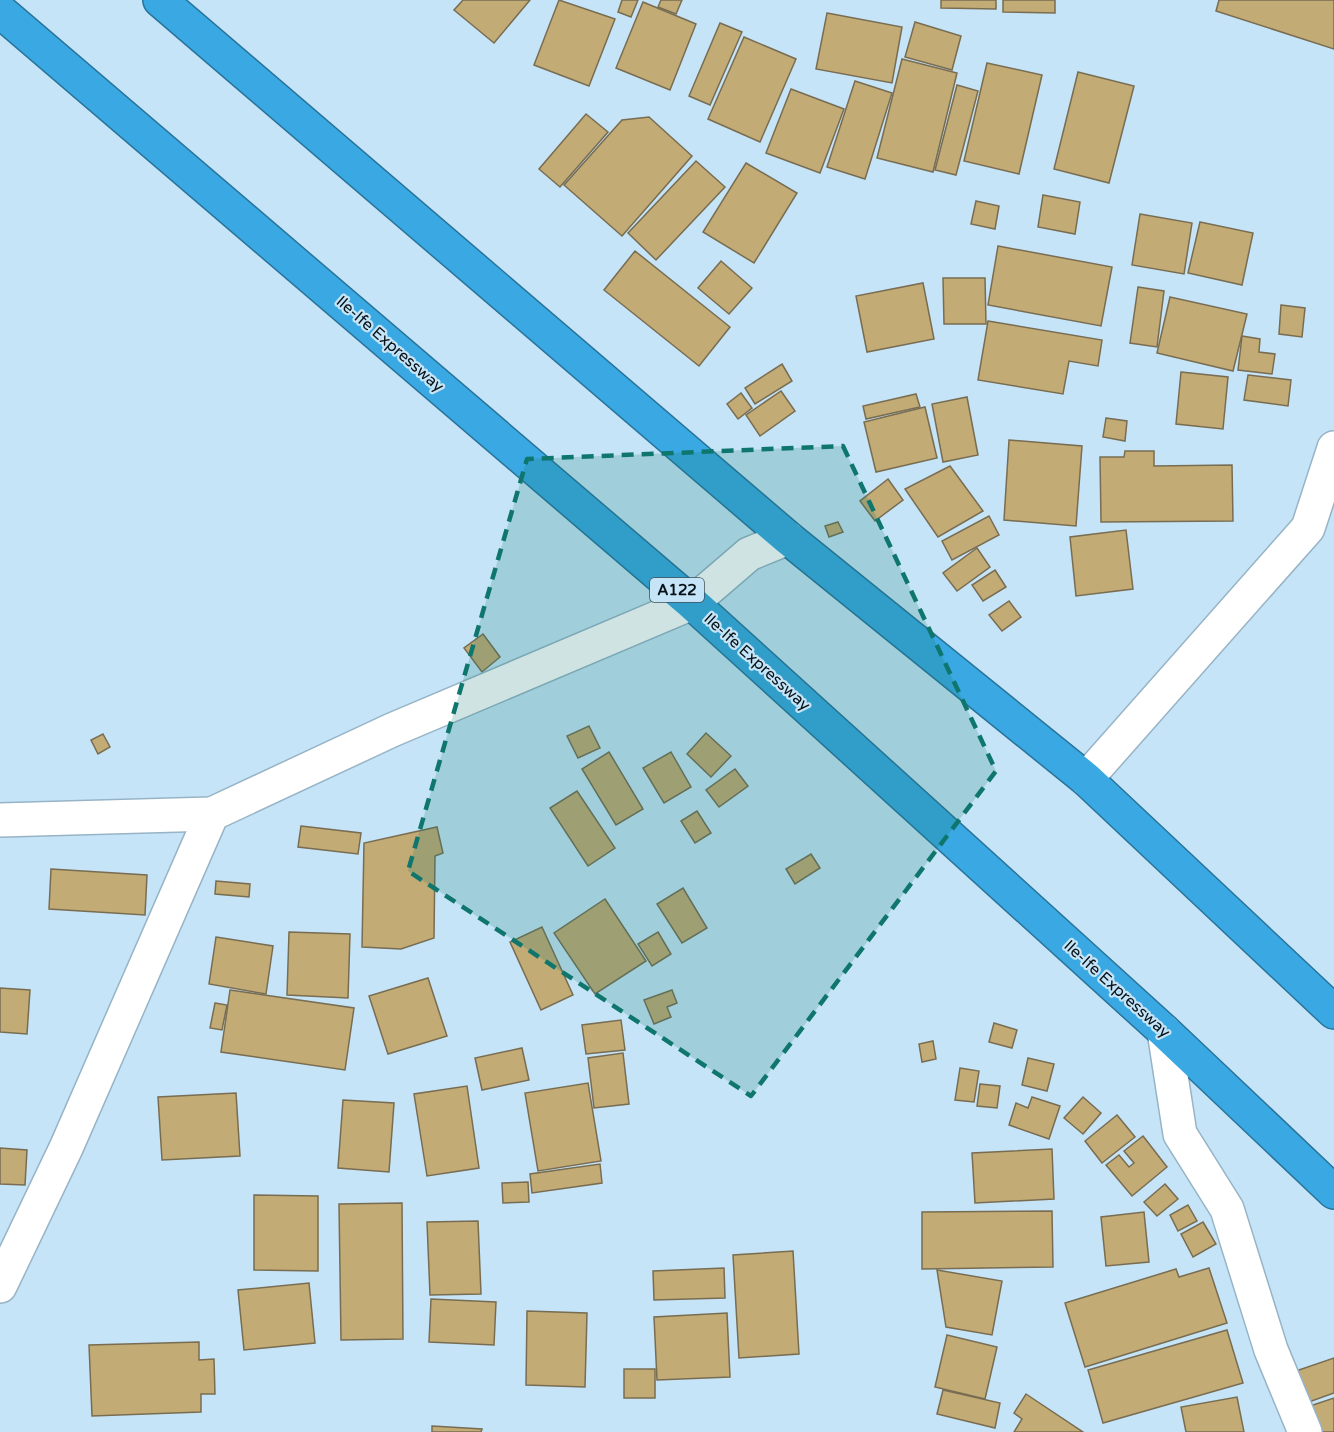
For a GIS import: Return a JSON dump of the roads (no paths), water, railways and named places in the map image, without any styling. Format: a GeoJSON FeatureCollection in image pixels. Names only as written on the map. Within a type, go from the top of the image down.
{"type":"FeatureCollection","features":[{"type":"Feature","properties":{"kind":"highway"},"geometry":{"type":"LineString","coordinates":[[160,0],[788,538],[1086,779],[1334,1012]]}},
{"type":"Feature","properties":{"kind":"highway","name":"Ile-Ife Expressway"},"geometry":{"type":"LineString","coordinates":[[0,11],[692,603],[1164,1031],[1334,1192]]}},
{"type":"Feature","properties":{"kind":"street"},"geometry":{"type":"LineString","coordinates":[[1086,779],[1308,528],[1334,448]]}},
{"type":"Feature","properties":{"kind":"street"},"geometry":{"type":"LineString","coordinates":[[0,820],[212,814],[392,730],[692,603],[749,554],[788,538]]}},
{"type":"Feature","properties":{"kind":"street"},"geometry":{"type":"LineString","coordinates":[[0,1286],[66,1148],[212,814]]}},
{"type":"Feature","properties":{"kind":"street"},"geometry":{"type":"LineString","coordinates":[[1164,1031],[1180,1134],[1227,1209],[1267,1339],[1305,1432]]}}]}
